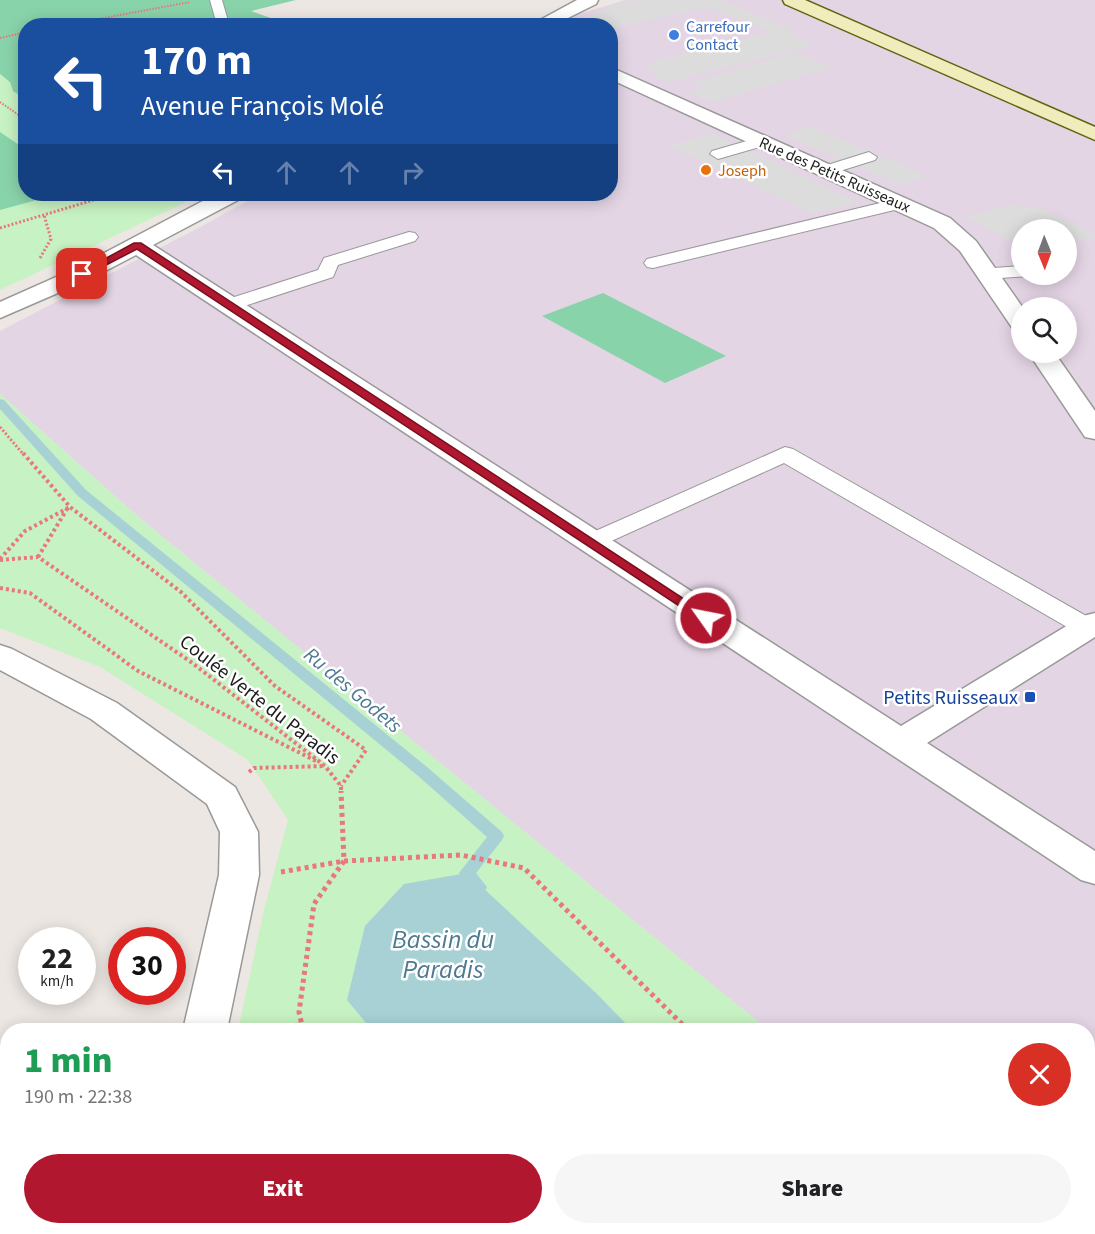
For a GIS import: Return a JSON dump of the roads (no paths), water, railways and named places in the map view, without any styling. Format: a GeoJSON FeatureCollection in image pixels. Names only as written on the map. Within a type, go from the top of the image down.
{"type":"FeatureCollection","features":[{"type":"Feature","properties":{"kind":"main road"},"geometry":{"type":"LineString","coordinates":[[791,0],[857,31],[905,48],[1095,134]]}},
{"type":"Feature","properties":{"kind":"main road"},"geometry":{"type":"LineString","coordinates":[[819,0],[840,9],[905,48]]}},
{"type":"Feature","properties":{"kind":"main road"},"geometry":{"type":"LineString","coordinates":[[1013,96],[1095,128]]}},
{"type":"Feature","properties":{"kind":"street"},"geometry":{"type":"LineString","coordinates":[[553,18],[590,0]]}},
{"type":"Feature","properties":{"kind":"street","name":"Rue des Petits Ruisseaux"},"geometry":{"type":"LineString","coordinates":[[618,76],[942,223],[957,234],[1011,308]]}},
{"type":"Feature","properties":{"kind":"street"},"geometry":{"type":"LineString","coordinates":[[0,311],[56,286],[219,201]]}},
{"type":"Feature","properties":{"kind":"street"},"geometry":{"type":"LineString","coordinates":[[137,245],[1095,870]]}},
{"type":"Feature","properties":{"kind":"street"},"geometry":{"type":"LineString","coordinates":[[1049,363],[1095,431]]}},
{"type":"Feature","properties":{"kind":"street"},"geometry":{"type":"LineString","coordinates":[[899,744],[1092,625]]}},
{"type":"Feature","properties":{"kind":"street"},"geometry":{"type":"LineString","coordinates":[[0,657],[104,711],[222,796],[239,832],[238,875],[206,1023]]}},
{"type":"Feature","properties":{"kind":"lane"},"geometry":{"type":"LineString","coordinates":[[216,0],[221,18]]}},
{"type":"Feature","properties":{"kind":"lane"},"geometry":{"type":"LineString","coordinates":[[718,154],[764,141]]}},
{"type":"Feature","properties":{"kind":"lane"},"geometry":{"type":"LineString","coordinates":[[827,170],[869,157]]}},
{"type":"Feature","properties":{"kind":"lane"},"geometry":{"type":"LineString","coordinates":[[653,263],[901,203]]}},
{"type":"Feature","properties":{"kind":"lane"},"geometry":{"type":"LineString","coordinates":[[229,305],[326,273],[330,262],[409,237]]}},
{"type":"Feature","properties":{"kind":"lane"},"geometry":{"type":"LineString","coordinates":[[987,273],[1011,272]]}},
{"type":"Feature","properties":{"kind":"lane"},"geometry":{"type":"LineString","coordinates":[[590,542],[785,454],[1092,625]]}},
{"type":"Feature","properties":{"kind":"water","name":"Bassin du Paradis"},"geometry":{"type":"Polygon","coordinates":[[[467,873],[625,1023],[366,1023],[347,1000],[365,926],[404,884],[467,873]]]}},
{"type":"Feature","properties":{"kind":"waterway","name":"Ru des Godets"},"geometry":{"type":"LineString","coordinates":[[0,402],[82,493],[422,771],[496,836],[467,873],[479,887]]}},
{"type":"Feature","properties":{"kind":"place","name":"Carrefour Contact"},"geometry":{"type":"Point","coordinates":[674,35]}},
{"type":"Feature","properties":{"kind":"place","name":"Joseph"},"geometry":{"type":"Point","coordinates":[706,170]}},
{"type":"Feature","properties":{"kind":"place","name":"Petits Ruisseaux"},"geometry":{"type":"Point","coordinates":[1030,697]}}]}
